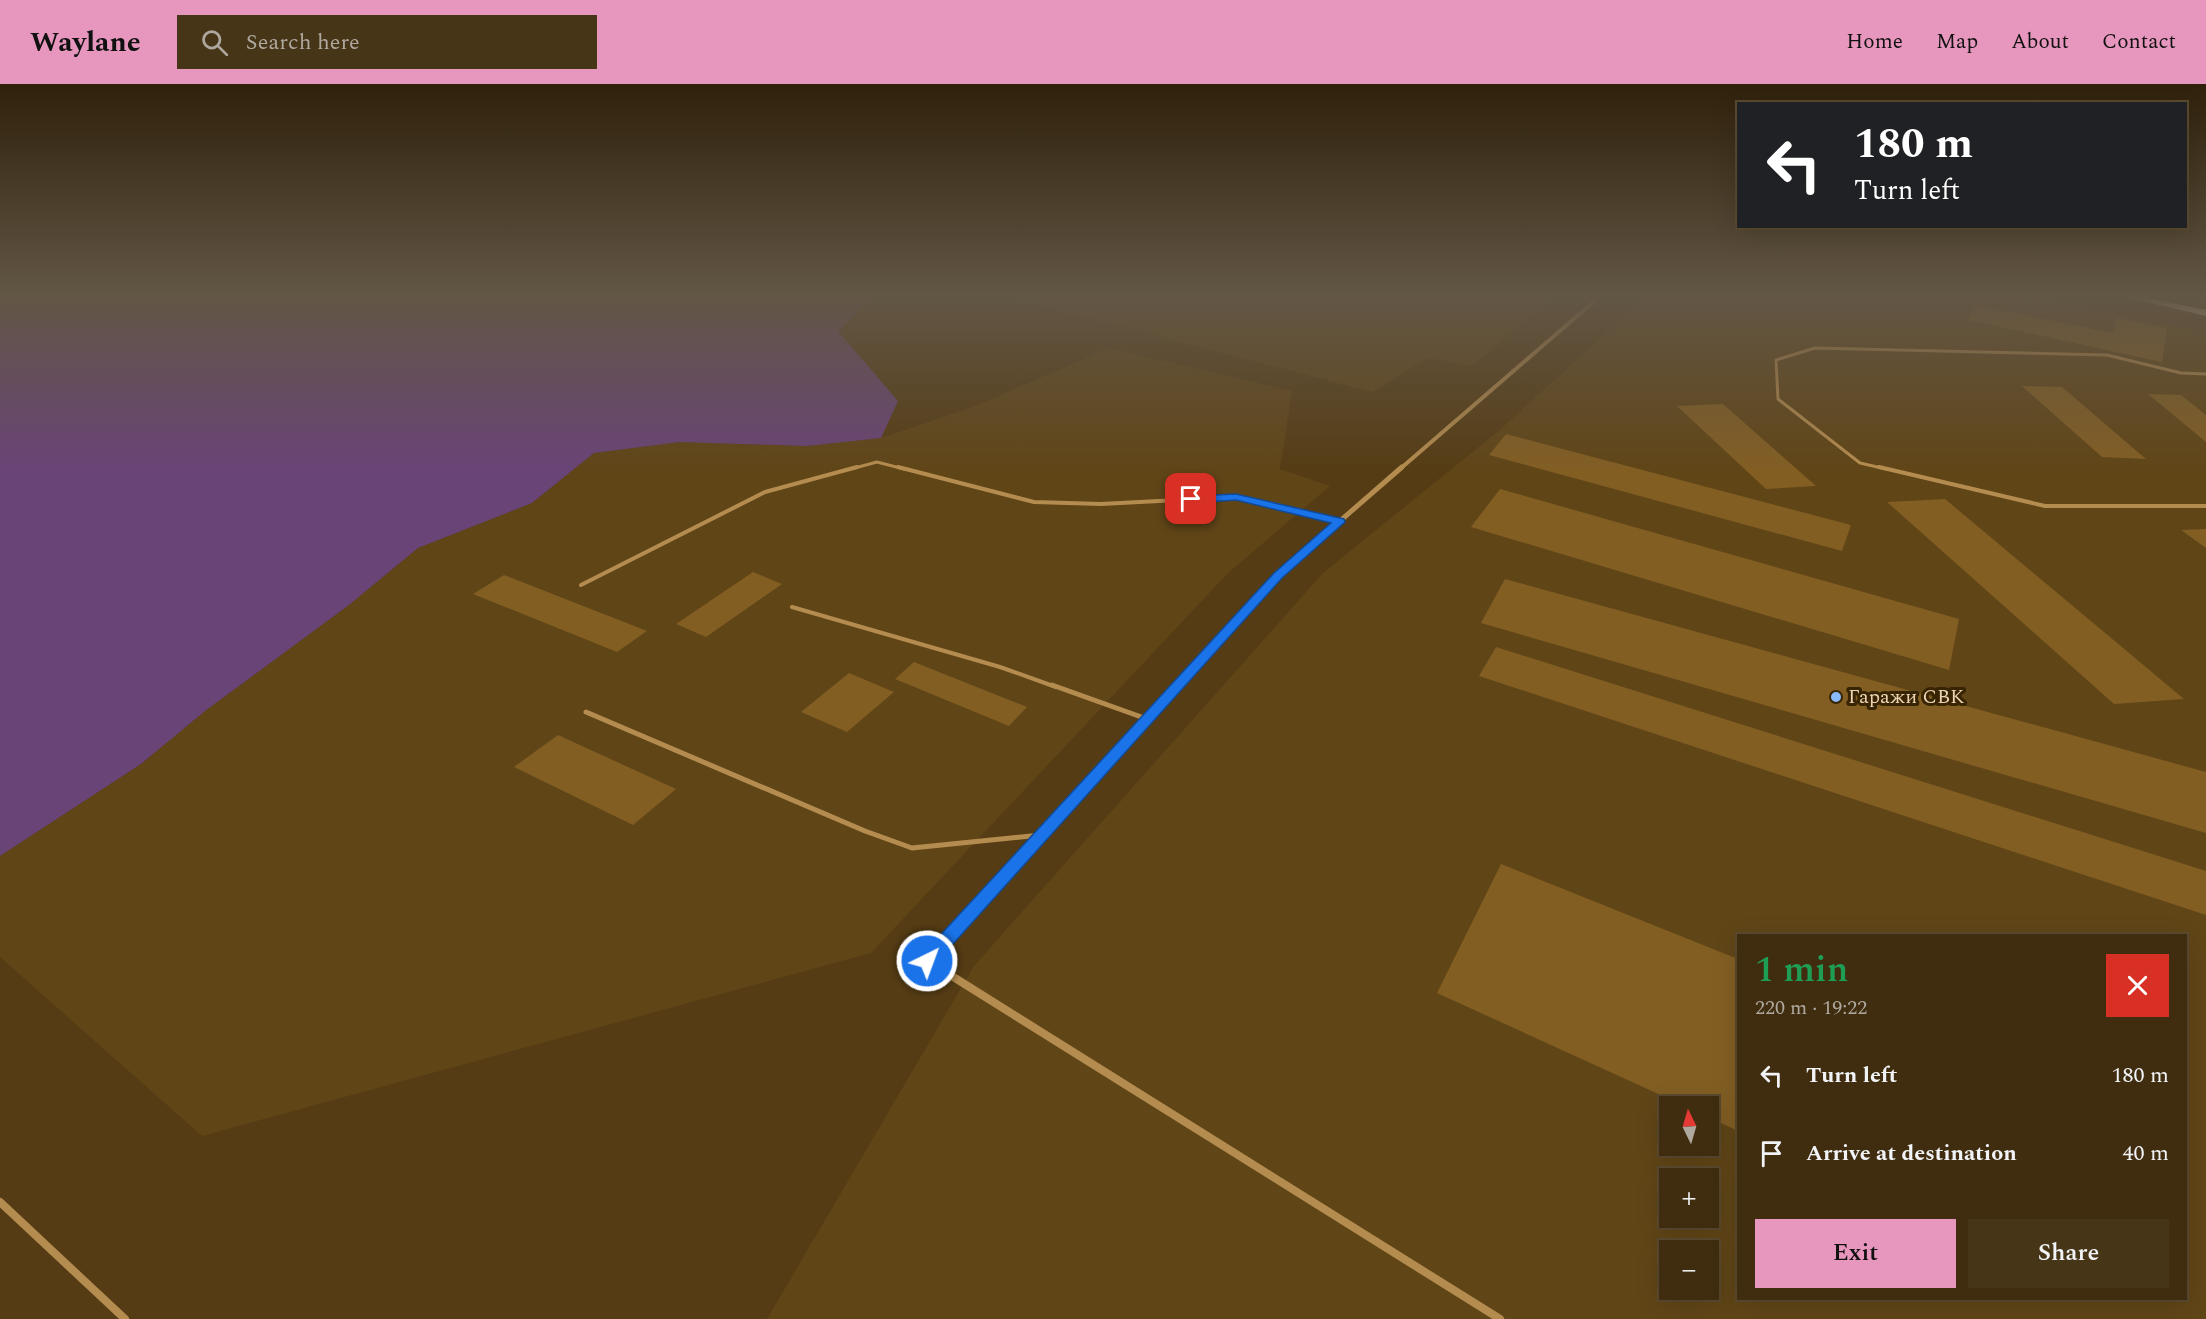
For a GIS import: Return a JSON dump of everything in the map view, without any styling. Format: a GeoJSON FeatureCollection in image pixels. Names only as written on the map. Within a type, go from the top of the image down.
{"type":"FeatureCollection","features":[{"type":"Feature","properties":{"kind":"street"},"geometry":{"type":"LineString","coordinates":[[1500,1319],[927,961],[1278,575],[1532,356]]}},
{"type":"Feature","properties":{"kind":"street"},"geometry":{"type":"LineString","coordinates":[[0,1202],[125,1319]]}},
{"type":"Feature","properties":{"kind":"lane"},"geometry":{"type":"LineString","coordinates":[[1790,356],[1776,360],[1778,399],[1860,463],[2045,506],[2206,506]]}},
{"type":"Feature","properties":{"kind":"lane"},"geometry":{"type":"LineString","coordinates":[[2110,356],[2181,373],[2206,374]]}},
{"type":"Feature","properties":{"kind":"lane"},"geometry":{"type":"LineString","coordinates":[[581,585],[765,492],[877,462],[1034,502],[1101,504],[1236,497],[1340,522]]}},
{"type":"Feature","properties":{"kind":"lane"},"geometry":{"type":"LineString","coordinates":[[792,607],[1000,667],[1147,719]]}},
{"type":"Feature","properties":{"kind":"lane"},"geometry":{"type":"LineString","coordinates":[[585,711],[865,831],[912,848],[1041,835]]}},
{"type":"Feature","properties":{"kind":"shaded area"},"geometry":{"type":"Polygon","coordinates":[[[0,356],[859,356],[898,401],[881,438],[807,446],[680,442],[594,453],[532,503],[418,548],[349,605],[205,711],[141,764],[0,856],[0,356]]]}},
{"type":"Feature","properties":{"kind":"shaded area"},"geometry":{"type":"Polygon","coordinates":[[[1091,356],[1141,356],[1292,391],[1280,469],[1330,486],[1228,573],[871,953],[202,1136],[0,957],[0,856],[141,764],[205,711],[349,605],[418,548],[532,503],[594,453],[680,442],[807,446],[881,438],[973,407],[1091,356]]]}},
{"type":"Feature","properties":{"kind":"shaded area"},"geometry":{"type":"Polygon","coordinates":[[[1233,356],[1484,356],[1472,366],[1428,358],[1372,392],[1233,356]]]}},
{"type":"Feature","properties":{"kind":"shaded area"},"geometry":{"type":"Polygon","coordinates":[[[1581,356],[2206,356],[2206,1319],[767,1319],[974,966],[1323,573],[1502,428],[1581,356]]]}},
{"type":"Feature","properties":{"kind":"building"},"geometry":{"type":"Polygon","coordinates":[[[2133,356],[2163,356],[2162,362],[2133,356]]]}},
{"type":"Feature","properties":{"kind":"building"},"geometry":{"type":"Polygon","coordinates":[[[2022,386],[2062,387],[2146,459],[2102,457],[2022,386]]]}},
{"type":"Feature","properties":{"kind":"building"},"geometry":{"type":"Polygon","coordinates":[[[2148,394],[2181,395],[2206,415],[2206,442],[2148,394]]]}},
{"type":"Feature","properties":{"kind":"building"},"geometry":{"type":"Polygon","coordinates":[[[1723,404],[1816,486],[1766,489],[1677,406],[1723,404]]]}},
{"type":"Feature","properties":{"kind":"building"},"geometry":{"type":"Polygon","coordinates":[[[1506,434],[1851,525],[1842,551],[1489,455],[1506,434]]]}},
{"type":"Feature","properties":{"kind":"building"},"geometry":{"type":"Polygon","coordinates":[[[1500,489],[1959,619],[1949,670],[1471,527],[1500,489]]]}},
{"type":"Feature","properties":{"kind":"building"},"geometry":{"type":"Polygon","coordinates":[[[1945,499],[2184,699],[2114,704],[1887,502],[1945,499]]]}},
{"type":"Feature","properties":{"kind":"building"},"geometry":{"type":"Polygon","coordinates":[[[2206,529],[2206,548],[2181,530],[2206,529]]]}},
{"type":"Feature","properties":{"kind":"building"},"geometry":{"type":"Polygon","coordinates":[[[753,572],[782,584],[706,637],[676,624],[753,572]]]}},
{"type":"Feature","properties":{"kind":"building"},"geometry":{"type":"Polygon","coordinates":[[[504,575],[647,631],[617,652],[473,594],[504,575]]]}},
{"type":"Feature","properties":{"kind":"building","name":"Гаражи СВК"},"geometry":{"type":"Polygon","coordinates":[[[1505,579],[2206,772],[2206,833],[1481,623],[1505,579]]]}},
{"type":"Feature","properties":{"kind":"building"},"geometry":{"type":"Polygon","coordinates":[[[1496,647],[2206,871],[2206,915],[1479,676],[1496,647]]]}},
{"type":"Feature","properties":{"kind":"building"},"geometry":{"type":"Polygon","coordinates":[[[914,662],[1027,707],[1009,726],[895,679],[914,662]]]}},
{"type":"Feature","properties":{"kind":"building"},"geometry":{"type":"Polygon","coordinates":[[[849,673],[894,692],[847,732],[801,712],[849,673]]]}},
{"type":"Feature","properties":{"kind":"building"},"geometry":{"type":"Polygon","coordinates":[[[558,735],[676,789],[633,825],[514,767],[558,735]]]}},
{"type":"Feature","properties":{"kind":"building"},"geometry":{"type":"Polygon","coordinates":[[[1501,864],[1737,959],[1737,1131],[1719,1122],[1719,1096],[1663,1096],[1437,993],[1501,864]]]}},
{"type":"Feature","properties":{"kind":"place","name":"Гаражи СВК"},"geometry":{"type":"Point","coordinates":[1836,697]}},
{"type":"Feature","properties":{"kind":"route"},"geometry":{"type":"LineString","coordinates":[[927,961],[1278,575],[1340,522],[1236,497],[1191,499]]}}]}
